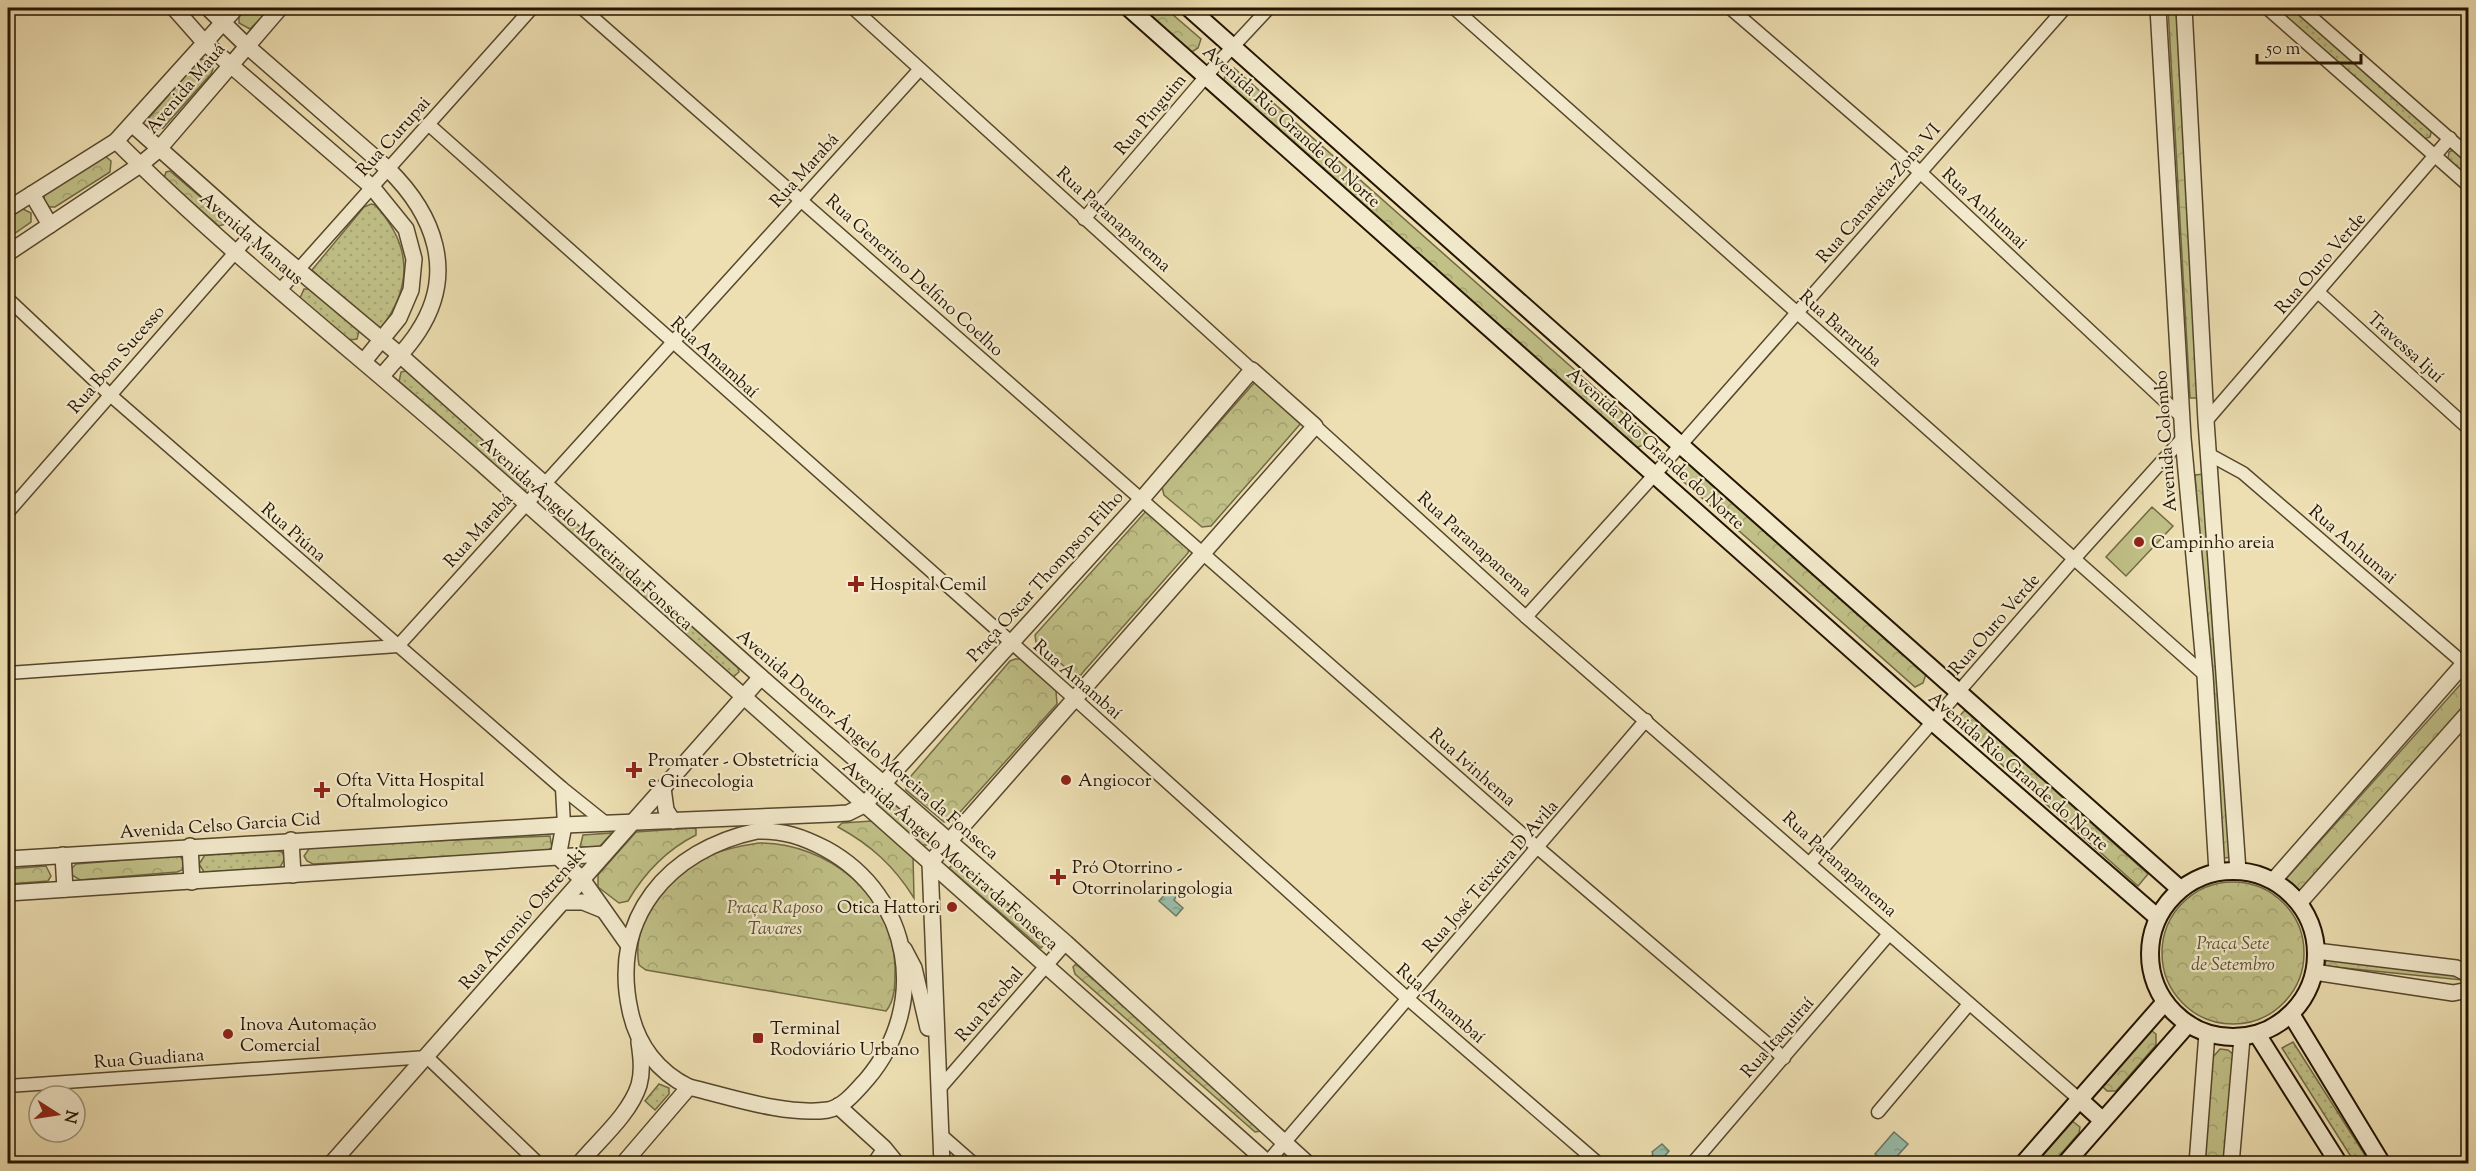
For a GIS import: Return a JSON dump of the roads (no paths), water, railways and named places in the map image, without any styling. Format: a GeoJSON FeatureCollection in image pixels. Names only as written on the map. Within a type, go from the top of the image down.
{"type":"FeatureCollection","features":[{"type":"Feature","properties":{"kind":"main road","name":"Avenida Rio Grande do Norte"},"geometry":{"type":"LineString","coordinates":[[1129,8],[1934,723],[2157,917]]}},
{"type":"Feature","properties":{"kind":"main road","name":"Avenida Rio Grande do Norte"},"geometry":{"type":"LineString","coordinates":[[1189,8],[2181,889]]}},
{"type":"Feature","properties":{"kind":"main road"},"geometry":{"type":"LineString","coordinates":[[2238,871],[2261,875],[2273,881],[2300,902],[2312,927],[2316,951],[2314,972],[2301,1001],[2291,1014],[2269,1029],[2249,1036],[2206,1033],[2188,1024],[2165,1002],[2157,989],[2150,961],[2150,946],[2157,917],[2181,889],[2204,876],[2217,872],[2238,871]]}},
{"type":"Feature","properties":{"kind":"main road"},"geometry":{"type":"LineString","coordinates":[[2023,1164],[2165,1002]]}},
{"type":"Feature","properties":{"kind":"main road"},"geometry":{"type":"LineString","coordinates":[[2291,1014],[2382,1164]]}},
{"type":"Feature","properties":{"kind":"main road"},"geometry":{"type":"LineString","coordinates":[[2065,1164],[2188,1024]]}},
{"type":"Feature","properties":{"kind":"main road"},"geometry":{"type":"LineString","coordinates":[[2249,1036],[2339,1164]]}},
{"type":"Feature","properties":{"kind":"main road"},"geometry":{"type":"LineString","coordinates":[[2079,1100],[2102,1120]]}},
{"type":"Feature","properties":{"kind":"street"},"geometry":{"type":"LineString","coordinates":[[174,8],[205,43],[372,187],[393,210],[406,229],[414,259],[413,280],[408,300],[399,318],[364,361]]}},
{"type":"Feature","properties":{"kind":"street"},"geometry":{"type":"LineString","coordinates":[[208,8],[247,46],[388,169],[409,192],[425,215],[434,239],[437,260],[436,285],[430,307],[419,332],[382,376]]}},
{"type":"Feature","properties":{"kind":"street","name":"Avenida Mauá"},"geometry":{"type":"LineString","coordinates":[[8,209],[116,141],[133,125],[236,8]]}},
{"type":"Feature","properties":{"kind":"street","name":"Avenida Mauá"},"geometry":{"type":"LineString","coordinates":[[8,253],[140,165],[158,150],[280,8]]}},
{"type":"Feature","properties":{"kind":"street","name":"Rua Curupai"},"geometry":{"type":"LineString","coordinates":[[281,289],[532,8]]}},
{"type":"Feature","properties":{"kind":"street","name":"Rua Generino Delfino Coelho"},"geometry":{"type":"LineString","coordinates":[[582,8],[802,199],[1141,500]]}},
{"type":"Feature","properties":{"kind":"street","name":"Rua Paranapanema"},"geometry":{"type":"LineString","coordinates":[[853,8],[1526,617],[2079,1100]]}},
{"type":"Feature","properties":{"kind":"street","name":"Rua Pinguim"},"geometry":{"type":"LineString","coordinates":[[1084,219],[1206,76],[1269,8]]}},
{"type":"Feature","properties":{"kind":"street","name":"Rua Bararuba"},"geometry":{"type":"LineString","coordinates":[[1454,8],[2205,675]]}},
{"type":"Feature","properties":{"kind":"street","name":"Rua Anhumai"},"geometry":{"type":"LineString","coordinates":[[1730,8],[1920,172],[2182,417]]}},
{"type":"Feature","properties":{"kind":"street","name":"Rua Cananéia-Zona VI"},"geometry":{"type":"LineString","coordinates":[[1526,617],[1656,474],[2066,8]]}},
{"type":"Feature","properties":{"kind":"street","name":"Avenida Colombo"},"geometry":{"type":"LineString","coordinates":[[2158,8],[2183,438],[2205,675],[2217,872]]}},
{"type":"Feature","properties":{"kind":"street"},"geometry":{"type":"LineString","coordinates":[[2184,8],[2206,421],[2238,871]]}},
{"type":"Feature","properties":{"kind":"street"},"geometry":{"type":"LineString","coordinates":[[2267,8],[2469,184]]}},
{"type":"Feature","properties":{"kind":"street"},"geometry":{"type":"LineString","coordinates":[[2301,8],[2469,155]]}},
{"type":"Feature","properties":{"kind":"street","name":"Rua Marabá"},"geometry":{"type":"LineString","coordinates":[[398,646],[920,69]]}},
{"type":"Feature","properties":{"kind":"street","name":"Rua Amambaí"},"geometry":{"type":"LineString","coordinates":[[428,124],[1010,644],[1075,699],[1408,999],[1599,1164]]}},
{"type":"Feature","properties":{"kind":"street","name":"Avenida Manaus"},"geometry":{"type":"LineString","coordinates":[[133,125],[158,150],[382,340]]}},
{"type":"Feature","properties":{"kind":"street","name":"Rua Ouro Verde"},"geometry":{"type":"LineString","coordinates":[[2206,421],[2319,293],[2450,138]]}},
{"type":"Feature","properties":{"kind":"street","name":"Avenida Manaus"},"geometry":{"type":"LineString","coordinates":[[116,141],[236,252],[364,361]]}},
{"type":"Feature","properties":{"kind":"street"},"geometry":{"type":"LineString","coordinates":[[32,194],[50,225]]}},
{"type":"Feature","properties":{"kind":"street","name":"Rua Bom Sucesso"},"geometry":{"type":"LineString","coordinates":[[8,512],[253,232]]}},
{"type":"Feature","properties":{"kind":"street","name":"Travessa Ijuí"},"geometry":{"type":"LineString","coordinates":[[2319,293],[2469,428]]}},
{"type":"Feature","properties":{"kind":"street","name":"Rua Piúna"},"geometry":{"type":"LineString","coordinates":[[8,299],[109,394],[562,788],[607,824]]}},
{"type":"Feature","properties":{"kind":"street","name":"Avenida Doutor Ângelo Moreira da Fonseca"},"geometry":{"type":"LineString","coordinates":[[382,340],[882,784],[1066,943],[1308,1164]]}},
{"type":"Feature","properties":{"kind":"street","name":"Avenida Ângelo Moreira da Fonseca"},"geometry":{"type":"LineString","coordinates":[[364,361],[1268,1163]]}},
{"type":"Feature","properties":{"kind":"street","name":"Praça Oscar Thompson Filho"},"geometry":{"type":"LineString","coordinates":[[864,805],[1141,500],[1252,370]]}},
{"type":"Feature","properties":{"kind":"street"},"geometry":{"type":"LineString","coordinates":[[2182,417],[2192,414],[2206,421]]}},
{"type":"Feature","properties":{"kind":"street"},"geometry":{"type":"LineString","coordinates":[[942,1164],[930,863],[1315,426]]}},
{"type":"Feature","properties":{"kind":"street","name":"Rua Ouro Verde"},"geometry":{"type":"LineString","coordinates":[[1810,863],[1934,723],[2073,560],[2183,438]]}},
{"type":"Feature","properties":{"kind":"street"},"geometry":{"type":"LineString","coordinates":[[2185,456],[2197,460],[2210,455]]}},
{"type":"Feature","properties":{"kind":"street","name":"Rua Anhumai"},"geometry":{"type":"LineString","coordinates":[[2210,455],[2243,473],[2467,663]]}},
{"type":"Feature","properties":{"kind":"street","name":"Rua Ivinhema"},"geometry":{"type":"LineString","coordinates":[[1141,500],[1538,848],[1784,1058]]}},
{"type":"Feature","properties":{"kind":"street"},"geometry":{"type":"LineString","coordinates":[[8,673],[398,646]]}},
{"type":"Feature","properties":{"kind":"street"},"geometry":{"type":"LineString","coordinates":[[2273,881],[2467,663]]}},
{"type":"Feature","properties":{"kind":"street","name":"Rua Antonio Ostrenski"},"geometry":{"type":"LineString","coordinates":[[331,1164],[761,677]]}},
{"type":"Feature","properties":{"kind":"street"},"geometry":{"type":"LineString","coordinates":[[2300,902],[2469,713]]}},
{"type":"Feature","properties":{"kind":"street","name":"Rua José Teixeira D Avila"},"geometry":{"type":"LineString","coordinates":[[1268,1163],[1646,720]]}},
{"type":"Feature","properties":{"kind":"street"},"geometry":{"type":"LineString","coordinates":[[832,814],[837,793],[835,780]]}},
{"type":"Feature","properties":{"kind":"street"},"geometry":{"type":"LineString","coordinates":[[558,857],[564,825],[562,788]]}},
{"type":"Feature","properties":{"kind":"street"},"geometry":{"type":"LineString","coordinates":[[663,788],[666,810],[673,821]]}},
{"type":"Feature","properties":{"kind":"street","name":"Avenida Celso Garcia Cid"},"geometry":{"type":"LineString","coordinates":[[8,859],[190,846],[564,825],[632,824],[848,813],[864,805]]}},
{"type":"Feature","properties":{"kind":"street"},"geometry":{"type":"LineString","coordinates":[[901,946],[903,988],[900,1016],[893,1038],[870,1076],[838,1106],[830,1110],[797,1111],[689,1087],[673,1079],[651,1058],[638,1036],[631,1017],[625,976],[627,943],[643,907],[659,884],[681,864],[752,817],[796,834],[833,853],[864,875],[887,906],[901,946],[914,968],[937,1070]]}},
{"type":"Feature","properties":{"kind":"street"},"geometry":{"type":"LineString","coordinates":[[708,846],[757,831],[796,834]]}},
{"type":"Feature","properties":{"kind":"street"},"geometry":{"type":"LineString","coordinates":[[291,840],[292,875]]}},
{"type":"Feature","properties":{"kind":"street"},"geometry":{"type":"LineString","coordinates":[[190,846],[192,882]]}},
{"type":"Feature","properties":{"kind":"street"},"geometry":{"type":"LineString","coordinates":[[8,893],[604,854]]}},
{"type":"Feature","properties":{"kind":"street"},"geometry":{"type":"LineString","coordinates":[[63,855],[65,889]]}},
{"type":"Feature","properties":{"kind":"street"},"geometry":{"type":"LineString","coordinates":[[558,857],[582,879],[627,943]]}},
{"type":"Feature","properties":{"kind":"street"},"geometry":{"type":"LineString","coordinates":[[563,902],[583,902],[606,911]]}},
{"type":"Feature","properties":{"kind":"street","name":"Rua Itaquiraí"},"geometry":{"type":"LineString","coordinates":[[1692,1164],[1889,934]]}},
{"type":"Feature","properties":{"kind":"street","name":"Rua Perobal"},"geometry":{"type":"LineString","coordinates":[[939,1089],[1066,943]]}},
{"type":"Feature","properties":{"kind":"street"},"geometry":{"type":"LineString","coordinates":[[2316,951],[2456,968],[2469,974]]}},
{"type":"Feature","properties":{"kind":"street"},"geometry":{"type":"LineString","coordinates":[[2314,972],[2453,993],[2469,990]]}},
{"type":"Feature","properties":{"kind":"street"},"geometry":{"type":"LineString","coordinates":[[1878,1112],[1970,1005]]}},
{"type":"Feature","properties":{"kind":"street"},"geometry":{"type":"LineString","coordinates":[[2197,1164],[2206,1033]]}},
{"type":"Feature","properties":{"kind":"street"},"geometry":{"type":"LineString","coordinates":[[579,1164],[632,1101],[640,1083],[641,1063],[638,1036]]}},
{"type":"Feature","properties":{"kind":"street"},"geometry":{"type":"LineString","coordinates":[[2231,1164],[2249,1036]]}},
{"type":"Feature","properties":{"kind":"street"},"geometry":{"type":"LineString","coordinates":[[426,1057],[539,1164]]}},
{"type":"Feature","properties":{"kind":"street","name":"Rua Guadiana"},"geometry":{"type":"LineString","coordinates":[[8,1086],[426,1057]]}},
{"type":"Feature","properties":{"kind":"street"},"geometry":{"type":"LineString","coordinates":[[623,1164],[689,1087]]}},
{"type":"Feature","properties":{"kind":"street"},"geometry":{"type":"LineString","coordinates":[[838,1106],[885,1148],[897,1164]]}},
{"type":"Feature","properties":{"kind":"street"},"geometry":{"type":"LineString","coordinates":[[941,1135],[974,1164]]}},
{"type":"Feature","properties":{"kind":"street"},"geometry":{"type":"LineString","coordinates":[[873,1164],[885,1148]]}},
{"type":"Feature","properties":{"kind":"water"},"geometry":{"type":"Polygon","coordinates":[[[1171,888],[1178,894],[1174,900],[1183,908],[1176,916],[1159,901],[1171,888]]]}},
{"type":"Feature","properties":{"kind":"water"},"geometry":{"type":"Polygon","coordinates":[[[1894,1132],[1908,1144],[1891,1163],[1885,1163],[1875,1154],[1894,1132]]]}},
{"type":"Feature","properties":{"kind":"water"},"geometry":{"type":"Polygon","coordinates":[[[1662,1144],[1669,1151],[1664,1157],[1666,1159],[1663,1163],[1653,1163],[1649,1160],[1652,1152],[1662,1144]]]}},
{"type":"Feature","properties":{"kind":"place","name":"Campinho areia"},"geometry":{"type":"Point","coordinates":[2139,542]}},
{"type":"Feature","properties":{"kind":"place","name":"Hospital Cemil"},"geometry":{"type":"Point","coordinates":[856,584]}},
{"type":"Feature","properties":{"kind":"place","name":"Promater - Obstetrícia e Ginecologia"},"geometry":{"type":"Point","coordinates":[634,770]}},
{"type":"Feature","properties":{"kind":"place","name":"Angiocor"},"geometry":{"type":"Point","coordinates":[1066,780]}},
{"type":"Feature","properties":{"kind":"place","name":"Ofta Vitta Hospital Oftalmologico"},"geometry":{"type":"Point","coordinates":[322,790]}},
{"type":"Feature","properties":{"kind":"place","name":"Pró Otorrino - Otorrinolaringologia"},"geometry":{"type":"Point","coordinates":[1058,877]}},
{"type":"Feature","properties":{"kind":"place","name":"Otica Hattori"},"geometry":{"type":"Point","coordinates":[952,907]}},
{"type":"Feature","properties":{"kind":"place","name":"Inova Automação Comercial"},"geometry":{"type":"Point","coordinates":[228,1034]}},
{"type":"Feature","properties":{"kind":"place","name":"Terminal Rodoviário Urbano"},"geometry":{"type":"Point","coordinates":[758,1038]}},
{"type":"Feature","properties":{"kind":"park label","name":"Praça Raposo Tavares"},"geometry":{"type":"Point","coordinates":[775,917]}},
{"type":"Feature","properties":{"kind":"park label","name":"Praça Sete de Setembro"},"geometry":{"type":"Point","coordinates":[2233,953]}}]}
